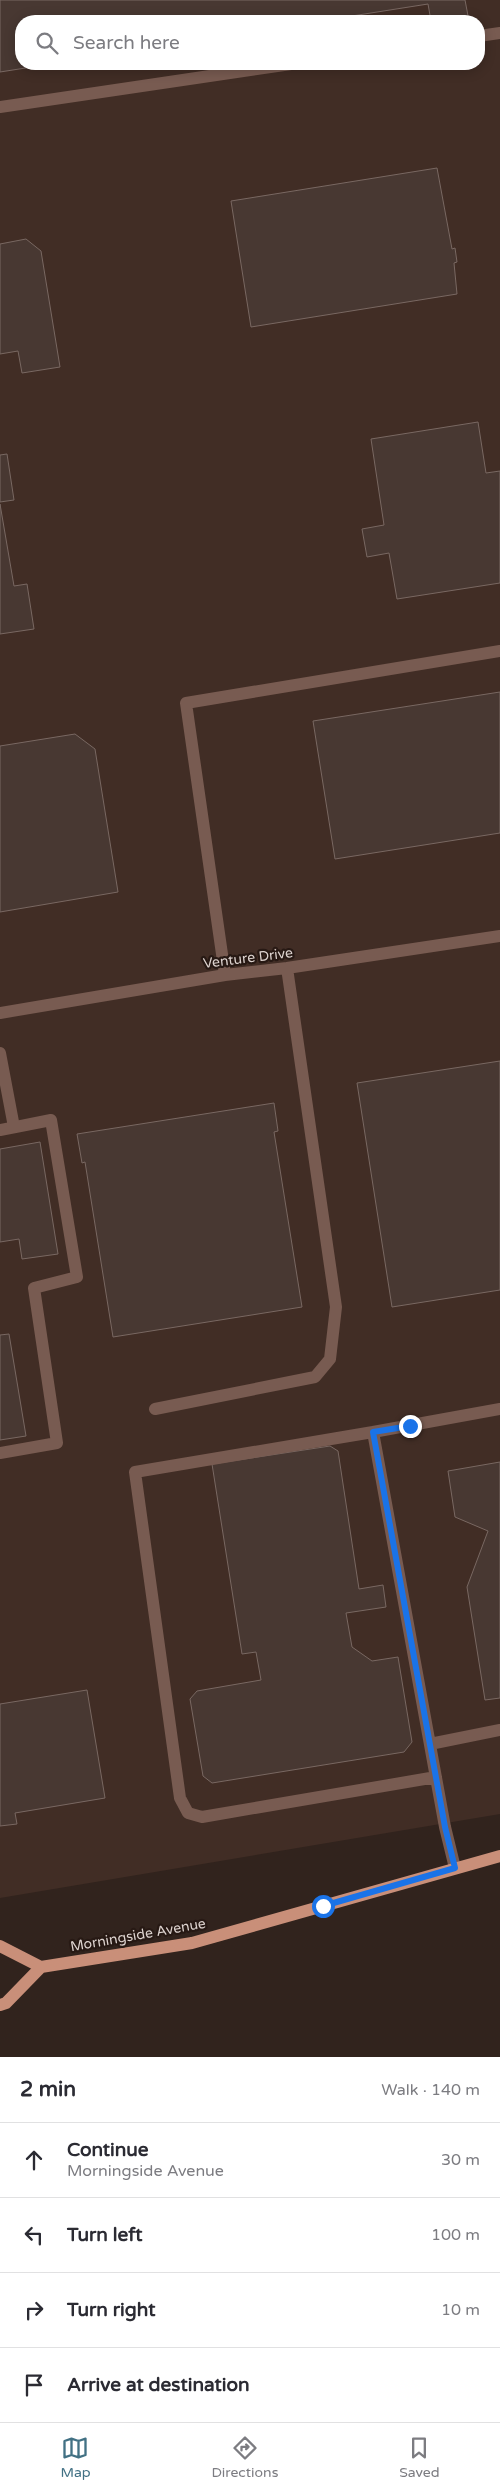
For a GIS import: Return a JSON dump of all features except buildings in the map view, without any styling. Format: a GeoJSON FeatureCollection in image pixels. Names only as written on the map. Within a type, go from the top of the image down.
{"type":"FeatureCollection","features":[{"type":"Feature","properties":{"kind":"main road","name":"Morningside Avenue"},"geometry":{"type":"LineString","coordinates":[[41,1967],[192,1943],[500,1856]]}},
{"type":"Feature","properties":{"kind":"main road"},"geometry":{"type":"LineString","coordinates":[[0,1946],[41,1967],[6,2003],[0,2005]]}},
{"type":"Feature","properties":{"kind":"street"},"geometry":{"type":"LineString","coordinates":[[485,35],[500,32]]}},
{"type":"Feature","properties":{"kind":"street"},"geometry":{"type":"LineString","coordinates":[[0,107],[250,70]]}},
{"type":"Feature","properties":{"kind":"street"},"geometry":{"type":"LineString","coordinates":[[225,975],[186,703],[500,651]]}},
{"type":"Feature","properties":{"kind":"street","name":"Venture Drive"},"geometry":{"type":"LineString","coordinates":[[0,1013],[225,975],[287,968],[500,936]]}},
{"type":"Feature","properties":{"kind":"street"},"geometry":{"type":"LineString","coordinates":[[155,1410],[315,1377],[330,1359],[336,1307],[287,968]]}},
{"type":"Feature","properties":{"kind":"street"},"geometry":{"type":"LineString","coordinates":[[0,1053],[14,1127]]}},
{"type":"Feature","properties":{"kind":"street"},"geometry":{"type":"LineString","coordinates":[[0,1130],[51,1120],[76,1277],[34,1288],[57,1443],[0,1453]]}},
{"type":"Feature","properties":{"kind":"street"},"geometry":{"type":"LineString","coordinates":[[436,1777],[202,1817],[188,1812],[180,1798],[135,1472],[500,1409]]}},
{"type":"Feature","properties":{"kind":"street"},"geometry":{"type":"LineString","coordinates":[[373,1432],[436,1777],[455,1868]]}},
{"type":"Feature","properties":{"kind":"street"},"geometry":{"type":"LineString","coordinates":[[430,1744],[500,1730]]}},
{"type":"Feature","properties":{"kind":"shaded area"},"geometry":{"type":"Polygon","coordinates":[[[0,0],[500,0],[500,1814],[0,1898],[0,0]]]}},
{"type":"Feature","properties":{"kind":"route"},"geometry":{"type":"LineString","coordinates":[[323,1906],[455,1868],[445,1827],[373,1432],[410,1426]]}}]}
